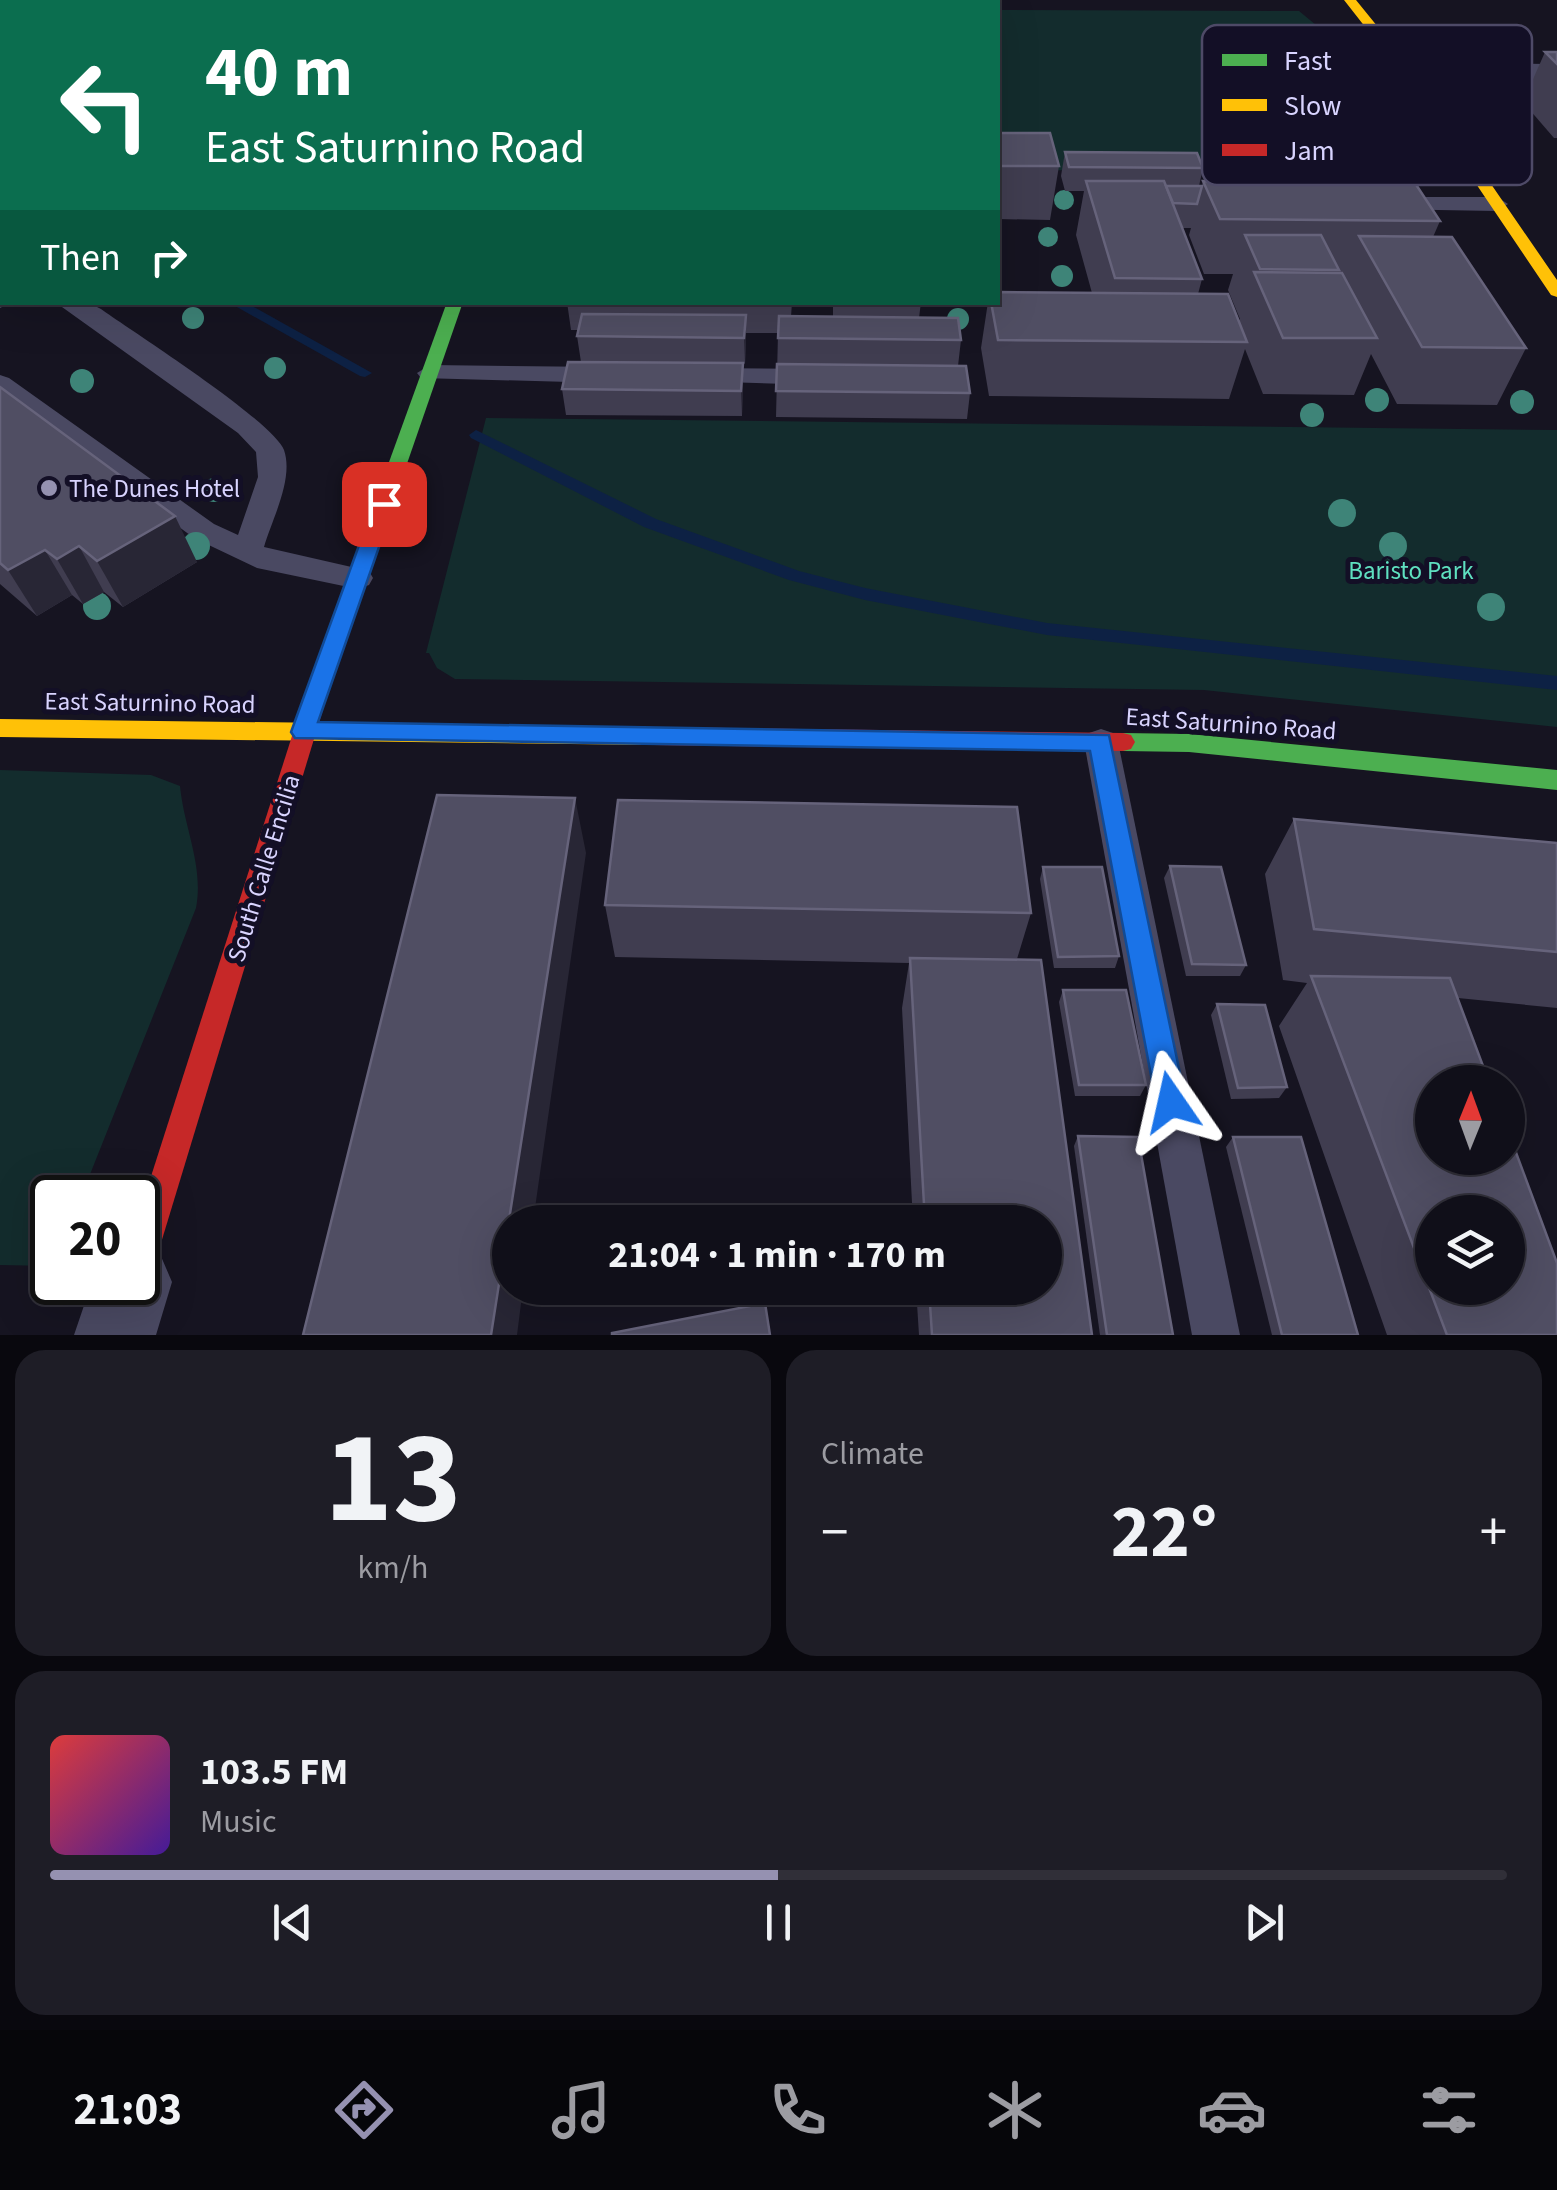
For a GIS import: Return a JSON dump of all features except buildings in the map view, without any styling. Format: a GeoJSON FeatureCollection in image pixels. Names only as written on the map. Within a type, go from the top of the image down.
{"type":"FeatureCollection","features":[{"type":"Feature","properties":{"kind":"street"},"geometry":{"type":"LineString","coordinates":[[1350,0],[1369,25]]}},
{"type":"Feature","properties":{"kind":"street"},"geometry":{"type":"LineString","coordinates":[[1532,73],[1557,73]]}},
{"type":"Feature","properties":{"kind":"street"},"geometry":{"type":"LineString","coordinates":[[1484,185],[1557,292]]}},
{"type":"Feature","properties":{"kind":"street","name":"South Calle Encilia"},"geometry":{"type":"LineString","coordinates":[[160,1197],[250,916],[303,732],[455,305]]}},
{"type":"Feature","properties":{"kind":"street","name":"East Saturnino Road"},"geometry":{"type":"LineString","coordinates":[[0,728],[1189,743],[1557,780]]}},
{"type":"Feature","properties":{"kind":"street"},"geometry":{"type":"LineString","coordinates":[[115,1335],[125,1305]]}},
{"type":"Feature","properties":{"kind":"lane"},"geometry":{"type":"LineString","coordinates":[[1372,204],[1497,204]]}},
{"type":"Feature","properties":{"kind":"lane"},"geometry":{"type":"LineString","coordinates":[[73,305],[92,314],[248,427],[270,450],[272,477],[248,552]]}},
{"type":"Feature","properties":{"kind":"lane"},"geometry":{"type":"LineString","coordinates":[[430,373],[624,375]]}},
{"type":"Feature","properties":{"kind":"lane"},"geometry":{"type":"LineString","coordinates":[[683,376],[839,377]]}},
{"type":"Feature","properties":{"kind":"lane"},"geometry":{"type":"LineString","coordinates":[[0,383],[204,531],[268,562],[358,578]]}},
{"type":"Feature","properties":{"kind":"lane"},"geometry":{"type":"LineString","coordinates":[[1100,742],[1216,1335]]}},
{"type":"Feature","properties":{"kind":"green space"},"geometry":{"type":"Polygon","coordinates":[[[1000,10],[1299,11],[1316,25],[1202,25],[1202,171],[1000,170],[1000,10]]]}},
{"type":"Feature","properties":{"kind":"green space","name":"Baristo Park"},"geometry":{"type":"Polygon","coordinates":[[[486,418],[1557,430],[1557,727],[1204,690],[455,679],[437,668],[426,653],[486,418]]]}},
{"type":"Feature","properties":{"kind":"green space"},"geometry":{"type":"Polygon","coordinates":[[[0,770],[151,775],[180,786],[196,862],[196,908],[90,1175],[30,1175],[30,1266],[0,1265],[0,770]]]}},
{"type":"Feature","properties":{"kind":"waterway"},"geometry":{"type":"LineString","coordinates":[[240,305],[365,373]]}},
{"type":"Feature","properties":{"kind":"waterway"},"geometry":{"type":"LineString","coordinates":[[476,435],[650,523],[795,576],[865,594],[1047,629],[1557,683]]}},
{"type":"Feature","properties":{"kind":"traffic: fast"},"geometry":{"type":"LineString","coordinates":[[320,683],[454,305]]}},
{"type":"Feature","properties":{"kind":"traffic: fast"},"geometry":{"type":"LineString","coordinates":[[1123,742],[1189,743],[1557,780]]}},
{"type":"Feature","properties":{"kind":"traffic: slow"},"geometry":{"type":"LineString","coordinates":[[1350,0],[1370,25]]}},
{"type":"Feature","properties":{"kind":"traffic: slow"},"geometry":{"type":"LineString","coordinates":[[1484,185],[1557,292]]}},
{"type":"Feature","properties":{"kind":"traffic: slow"},"geometry":{"type":"LineString","coordinates":[[0,728],[653,736]]}},
{"type":"Feature","properties":{"kind":"traffic: jam"},"geometry":{"type":"LineString","coordinates":[[160,1196],[320,683]]}},
{"type":"Feature","properties":{"kind":"traffic: jam"},"geometry":{"type":"LineString","coordinates":[[653,736],[1123,742]]}},
{"type":"Feature","properties":{"kind":"place","name":"The Dunes Hotel"},"geometry":{"type":"Point","coordinates":[49,488]}},
{"type":"Feature","properties":{"kind":"route"},"geometry":{"type":"LineString","coordinates":[[384,504],[303,732],[1100,742],[1171,1102]]}}]}
